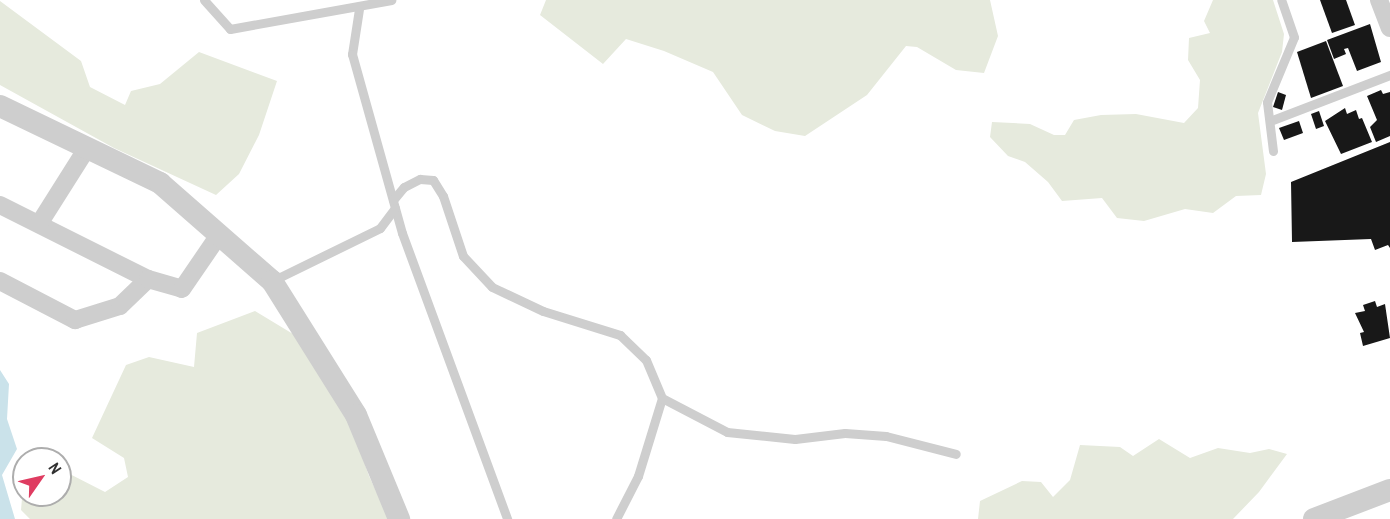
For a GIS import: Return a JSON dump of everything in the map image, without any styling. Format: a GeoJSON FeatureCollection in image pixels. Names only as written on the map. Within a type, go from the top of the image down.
{"type":"FeatureCollection","features":[{"type":"Feature","properties":{"kind":"street"},"geometry":{"type":"LineString","coordinates":[[1379,0],[1390,27]]}},
{"type":"Feature","properties":{"kind":"street"},"geometry":{"type":"LineString","coordinates":[[0,106],[160,183],[272,281],[356,415],[387,482],[399,519]]}},
{"type":"Feature","properties":{"kind":"street"},"geometry":{"type":"LineString","coordinates":[[39,224],[87,148]]}},
{"type":"Feature","properties":{"kind":"street"},"geometry":{"type":"LineString","coordinates":[[0,205],[148,279],[182,289],[219,235]]}},
{"type":"Feature","properties":{"kind":"street"},"geometry":{"type":"LineString","coordinates":[[0,281],[75,320],[120,306],[148,279]]}},
{"type":"Feature","properties":{"kind":"street"},"geometry":{"type":"LineString","coordinates":[[1314,519],[1390,490]]}},
{"type":"Feature","properties":{"kind":"lane"},"geometry":{"type":"LineString","coordinates":[[204,0],[230,29],[359,9],[391,0]]}},
{"type":"Feature","properties":{"kind":"lane"},"geometry":{"type":"LineString","coordinates":[[1273,151],[1267,102],[1294,37],[1281,0]]}},
{"type":"Feature","properties":{"kind":"lane"},"geometry":{"type":"LineString","coordinates":[[359,9],[352,54],[394,204],[507,519]]}},
{"type":"Feature","properties":{"kind":"lane"},"geometry":{"type":"LineString","coordinates":[[1270,121],[1390,75]]}},
{"type":"Feature","properties":{"kind":"lane"},"geometry":{"type":"LineString","coordinates":[[272,281],[380,228],[404,187],[420,179],[433,180],[443,196],[463,256],[474,272],[510,298],[620,335],[646,360],[662,398],[727,432],[795,439],[845,433],[886,436],[956,454]]}},
{"type":"Feature","properties":{"kind":"lane"},"geometry":{"type":"LineString","coordinates":[[616,519],[638,476],[662,398]]}},
{"type":"Feature","properties":{"kind":"shaded area"},"geometry":{"type":"Polygon","coordinates":[[[546,0],[990,0],[998,36],[984,73],[956,70],[917,47],[906,46],[867,95],[805,136],[775,131],[742,115],[713,72],[664,51],[626,39],[603,64],[540,15],[546,0]]]}},
{"type":"Feature","properties":{"kind":"shaded area"},"geometry":{"type":"Polygon","coordinates":[[[1213,0],[1273,0],[1284,34],[1282,52],[1258,113],[1266,174],[1261,195],[1236,196],[1213,213],[1185,209],[1144,221],[1117,218],[1102,198],[1062,201],[1048,182],[1025,162],[1008,156],[990,137],[992,122],[1030,124],[1054,135],[1065,135],[1074,120],[1101,115],[1136,114],[1184,123],[1198,108],[1200,80],[1188,60],[1189,38],[1210,33],[1204,21],[1213,0]]]}},
{"type":"Feature","properties":{"kind":"shaded area"},"geometry":{"type":"Polygon","coordinates":[[[0,1],[81,61],[90,87],[125,105],[131,91],[160,84],[199,52],[277,81],[259,135],[239,174],[216,195],[114,148],[0,85],[0,1]]]}},
{"type":"Feature","properties":{"kind":"shaded area"},"geometry":{"type":"Polygon","coordinates":[[[255,311],[293,334],[349,419],[369,476],[389,519],[30,519],[21,510],[21,507],[72,507],[72,475],[105,492],[128,477],[124,458],[92,438],[126,365],[149,357],[194,367],[197,333],[255,311]]]}},
{"type":"Feature","properties":{"kind":"shaded area"},"geometry":{"type":"Polygon","coordinates":[[[1159,439],[1190,458],[1218,448],[1250,453],[1269,449],[1287,454],[1259,492],[1233,519],[978,519],[980,501],[1022,481],[1041,482],[1053,497],[1070,480],[1080,445],[1120,447],[1133,456],[1159,439]]]}},
{"type":"Feature","properties":{"kind":"water"},"geometry":{"type":"Polygon","coordinates":[[[0,370],[9,384],[7,419],[16,447],[12,447],[12,458],[2,475],[15,519],[0,519],[0,370]]]}},
{"type":"Feature","properties":{"kind":"building"},"geometry":{"type":"Polygon","coordinates":[[[1320,0],[1346,0],[1355,25],[1332,33],[1320,0]]]}},
{"type":"Feature","properties":{"kind":"building"},"geometry":{"type":"Polygon","coordinates":[[[1370,24],[1381,62],[1357,71],[1348,48],[1344,49],[1346,54],[1334,59],[1327,40],[1370,24]]]}},
{"type":"Feature","properties":{"kind":"building"},"geometry":{"type":"Polygon","coordinates":[[[1326,41],[1343,86],[1311,98],[1297,52],[1326,41]]]}},
{"type":"Feature","properties":{"kind":"building"},"geometry":{"type":"Polygon","coordinates":[[[1381,90],[1383,94],[1390,92],[1390,136],[1376,142],[1370,127],[1377,120],[1367,96],[1381,90]]]}},
{"type":"Feature","properties":{"kind":"building"},"geometry":{"type":"Polygon","coordinates":[[[1278,92],[1286,95],[1282,110],[1273,107],[1278,92]]]}},
{"type":"Feature","properties":{"kind":"building"},"geometry":{"type":"Polygon","coordinates":[[[1345,108],[1347,114],[1356,110],[1372,142],[1341,154],[1325,121],[1345,108]]]}},
{"type":"Feature","properties":{"kind":"building"},"geometry":{"type":"Polygon","coordinates":[[[1319,111],[1324,126],[1316,129],[1311,114],[1319,111]]]}},
{"type":"Feature","properties":{"kind":"building"},"geometry":{"type":"Polygon","coordinates":[[[1299,121],[1303,133],[1284,140],[1279,128],[1299,121]]]}},
{"type":"Feature","properties":{"kind":"building"},"geometry":{"type":"Polygon","coordinates":[[[1390,142],[1390,248],[1388,245],[1375,250],[1371,239],[1292,242],[1291,182],[1390,142]]]}},
{"type":"Feature","properties":{"kind":"building"},"geometry":{"type":"Polygon","coordinates":[[[1375,301],[1377,307],[1385,304],[1390,338],[1363,346],[1360,333],[1364,332],[1355,313],[1365,311],[1363,305],[1375,301]]]}}]}
